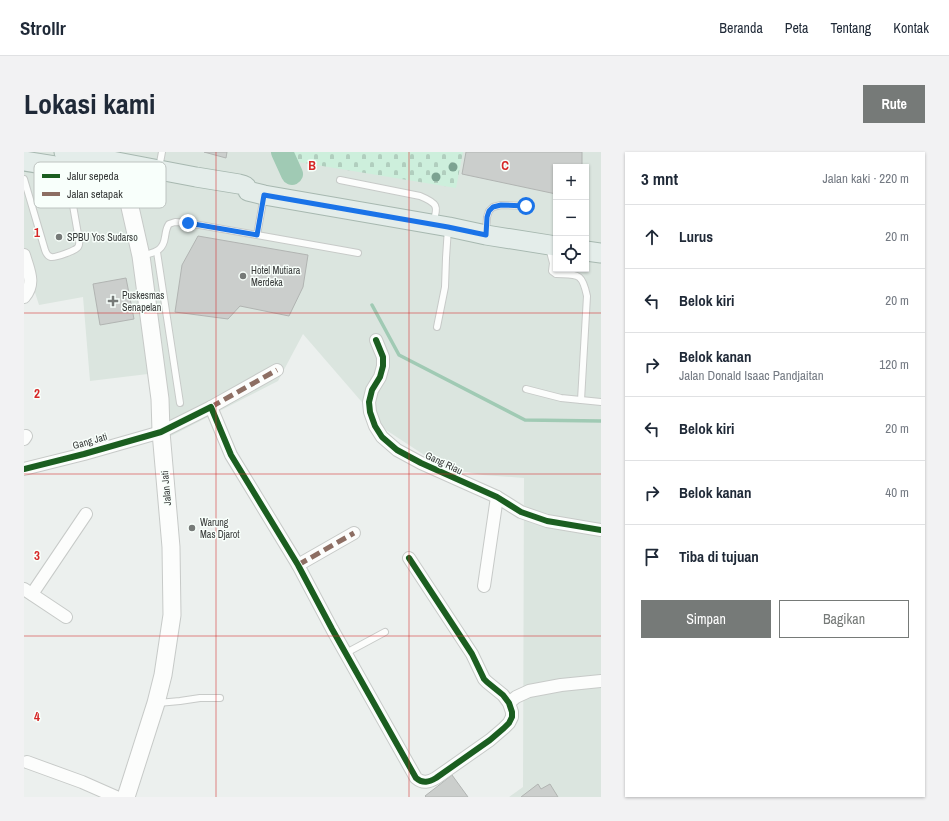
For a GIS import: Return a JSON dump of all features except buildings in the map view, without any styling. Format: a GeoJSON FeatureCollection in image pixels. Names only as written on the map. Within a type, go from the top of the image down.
{"type":"FeatureCollection","features":[{"type":"Feature","properties":{"kind":"main road"},"geometry":{"type":"LineString","coordinates":[[24,161],[65,160],[101,162]]}},
{"type":"Feature","properties":{"kind":"main road"},"geometry":{"type":"LineString","coordinates":[[140,162],[160,161]]}},
{"type":"Feature","properties":{"kind":"main road"},"geometry":{"type":"LineString","coordinates":[[166,164],[196,177],[244,185],[256,193]]}},
{"type":"Feature","properties":{"kind":"main road"},"geometry":{"type":"LineString","coordinates":[[166,176],[232,195],[256,193],[552,246]]}},
{"type":"Feature","properties":{"kind":"main road","name":"Jalan Jati"},"geometry":{"type":"LineString","coordinates":[[126,797],[156,703],[163,675],[172,615],[171,547],[161,432],[160,399],[149,254],[134,208]]}},
{"type":"Feature","properties":{"kind":"main road"},"geometry":{"type":"LineString","coordinates":[[589,252],[601,254]]}},
{"type":"Feature","properties":{"kind":"street"},"geometry":{"type":"LineString","coordinates":[[24,255],[31,281],[30,289],[24,297]]}},
{"type":"Feature","properties":{"kind":"street","name":"Gang Riau"},"geometry":{"type":"LineString","coordinates":[[376,340],[383,357],[383,366],[380,377],[372,390],[369,402],[370,412],[375,426],[382,437],[397,450],[421,463],[497,497],[520,512],[547,521],[601,530]]}},
{"type":"Feature","properties":{"kind":"street","name":"Gang Jati"},"geometry":{"type":"LineString","coordinates":[[24,469],[161,432],[211,407],[277,370]]}},
{"type":"Feature","properties":{"kind":"street"},"geometry":{"type":"LineString","coordinates":[[211,407],[231,455],[298,565],[416,778],[419,781],[430,782],[490,740],[509,723],[512,717],[512,712],[509,703],[484,679],[472,654],[409,558]]}},
{"type":"Feature","properties":{"kind":"street"},"geometry":{"type":"LineString","coordinates":[[484,586],[497,497]]}},
{"type":"Feature","properties":{"kind":"street"},"geometry":{"type":"LineString","coordinates":[[66,617],[28,592],[86,514]]}},
{"type":"Feature","properties":{"kind":"street"},"geometry":{"type":"LineString","coordinates":[[298,565],[354,533]]}},
{"type":"Feature","properties":{"kind":"street"},"geometry":{"type":"LineString","coordinates":[[509,703],[516,697],[529,691],[561,685],[601,681]]}},
{"type":"Feature","properties":{"kind":"street"},"geometry":{"type":"LineString","coordinates":[[27,762],[82,782],[116,797]]}},
{"type":"Feature","properties":{"kind":"lane"},"geometry":{"type":"LineString","coordinates":[[24,180],[48,256],[55,257],[77,249],[79,240],[73,208]]}},
{"type":"Feature","properties":{"kind":"lane"},"geometry":{"type":"LineString","coordinates":[[340,180],[420,196],[435,204],[446,258],[445,287],[437,327]]}},
{"type":"Feature","properties":{"kind":"lane"},"geometry":{"type":"LineString","coordinates":[[256,193],[257,235]]}},
{"type":"Feature","properties":{"kind":"lane"},"geometry":{"type":"LineString","coordinates":[[486,235],[487,217],[489,211],[493,207],[501,205],[526,206]]}},
{"type":"Feature","properties":{"kind":"lane"},"geometry":{"type":"LineString","coordinates":[[180,403],[149,254],[163,247],[166,228],[169,224],[175,222],[188,223],[358,253]]}},
{"type":"Feature","properties":{"kind":"lane"},"geometry":{"type":"LineString","coordinates":[[552,246],[552,270],[556,274],[576,275],[581,279],[587,296],[582,400]]}},
{"type":"Feature","properties":{"kind":"lane"},"geometry":{"type":"LineString","coordinates":[[526,389],[561,398],[601,402]]}},
{"type":"Feature","properties":{"kind":"lane"},"geometry":{"type":"LineString","coordinates":[[346,654],[385,632]]}},
{"type":"Feature","properties":{"kind":"lane"},"geometry":{"type":"LineString","coordinates":[[156,703],[200,698],[220,698]]}},
{"type":"Feature","properties":{"kind":"shaded area"},"geometry":{"type":"Polygon","coordinates":[[[24,152],[275,152],[278,156],[298,162],[463,152],[601,152],[601,797],[509,797],[523,787],[524,478],[483,475],[444,468],[386,430],[303,334],[278,381],[165,439],[156,373],[90,381],[83,297],[39,305],[24,258],[24,152]]]}},
{"type":"Feature","properties":{"kind":"green space"},"geometry":{"type":"Polygon","coordinates":[[[291,152],[463,152],[456,188],[298,162],[291,152]]]}},
{"type":"Feature","properties":{"kind":"waterway"},"geometry":{"type":"LineString","coordinates":[[282,152],[292,174]]}},
{"type":"Feature","properties":{"kind":"waterway"},"geometry":{"type":"LineString","coordinates":[[372,305],[399,355],[525,420],[601,421]]}},
{"type":"Feature","properties":{"kind":"marked path"},"geometry":{"type":"LineString","coordinates":[[211,407],[277,370]]}},
{"type":"Feature","properties":{"kind":"marked path"},"geometry":{"type":"LineString","coordinates":[[298,565],[354,533]]}},
{"type":"Feature","properties":{"kind":"cycle path"},"geometry":{"type":"LineString","coordinates":[[376,340],[383,357],[383,366],[380,377],[372,390],[369,402],[370,412],[375,426],[382,437],[397,450],[421,463],[497,497],[521,512],[547,521],[601,530]]}},
{"type":"Feature","properties":{"kind":"cycle path"},"geometry":{"type":"LineString","coordinates":[[24,469],[161,432],[211,407],[231,455],[298,565],[332,629],[416,778],[426,782],[436,778],[490,740],[509,723],[512,717],[512,712],[509,703],[503,695],[484,679],[472,654],[409,558]]}},
{"type":"Feature","properties":{"kind":"place","name":"SPBU Yos Sudarso"},"geometry":{"type":"Point","coordinates":[59,237]}},
{"type":"Feature","properties":{"kind":"place","name":"Hotel Mutiara Merdeka"},"geometry":{"type":"Point","coordinates":[243,276]}},
{"type":"Feature","properties":{"kind":"place","name":"Puskesmas Senapelan"},"geometry":{"type":"Point","coordinates":[113,301]}},
{"type":"Feature","properties":{"kind":"place","name":"Warung Mas Djarot"},"geometry":{"type":"Point","coordinates":[192,528]}},
{"type":"Feature","properties":{"kind":"route"},"geometry":{"type":"LineString","coordinates":[[188,223],[257,235],[264,195],[486,235],[487,217],[489,211],[493,207],[501,205],[526,206]]}}]}
